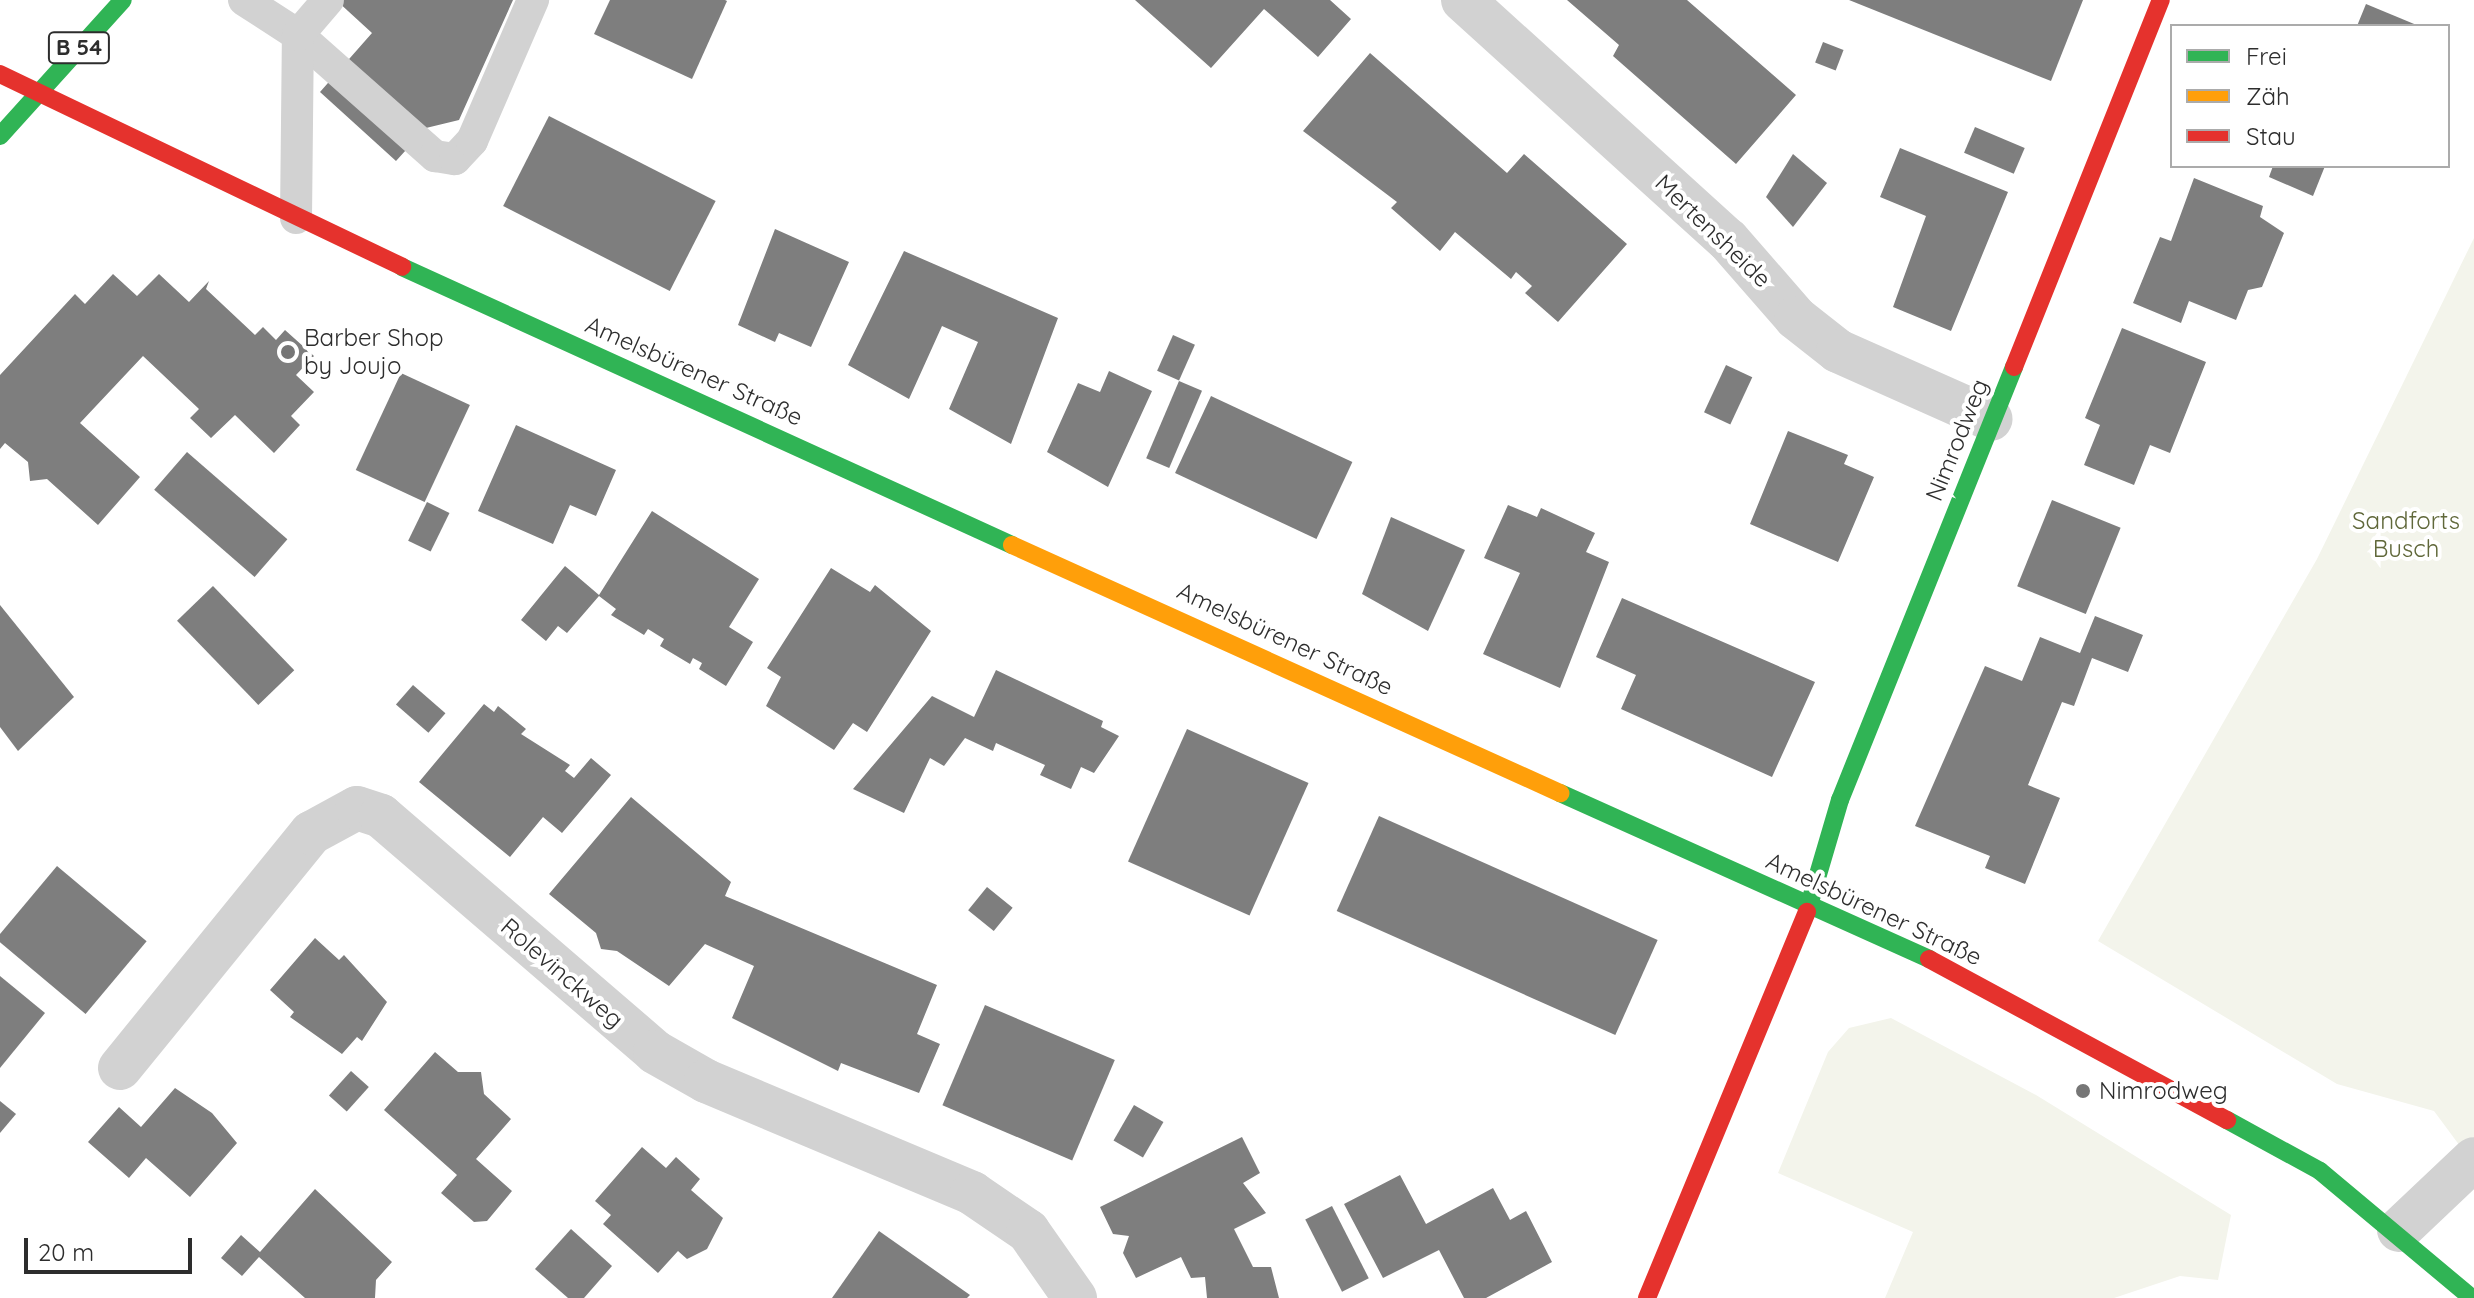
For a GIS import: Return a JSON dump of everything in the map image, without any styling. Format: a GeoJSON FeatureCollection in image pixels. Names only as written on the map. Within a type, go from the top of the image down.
{"type":"FeatureCollection","features":[{"type":"Feature","properties":{"kind":"street","name":"B 54"},"geometry":{"type":"LineString","coordinates":[[0,136],[123,0]]}},
{"type":"Feature","properties":{"kind":"street","name":"Mertensheide"},"geometry":{"type":"LineString","coordinates":[[1463,0],[1728,240],[1817,335],[1838,351],[1991,419]]}},
{"type":"Feature","properties":{"kind":"street","name":"Nimrodweg"},"geometry":{"type":"LineString","coordinates":[[1647,1298],[1796,948],[1805,901],[1991,419],[2161,0]]}},
{"type":"Feature","properties":{"kind":"street","name":"Amelsbürener Straße"},"geometry":{"type":"LineString","coordinates":[[0,74],[35,96],[296,218],[1955,971],[2320,1171],[2399,1230],[2472,1298]]}},
{"type":"Feature","properties":{"kind":"street","name":"Rolevinckweg"},"geometry":{"type":"LineString","coordinates":[[120,1068],[311,833],[357,808],[381,816],[655,1052],[706,1081],[972,1193],[1028,1231],[1075,1298]]}},
{"type":"Feature","properties":{"kind":"street"},"geometry":{"type":"LineString","coordinates":[[2399,1230],[2474,1159]]}},
{"type":"Feature","properties":{"kind":"lane"},"geometry":{"type":"LineString","coordinates":[[244,0],[298,35],[435,156],[455,159],[472,141],[533,0]]}},
{"type":"Feature","properties":{"kind":"lane"},"geometry":{"type":"LineString","coordinates":[[296,218],[298,35],[328,0]]}},
{"type":"Feature","properties":{"kind":"green space","name":"Sandforts Busch"},"geometry":{"type":"Polygon","coordinates":[[[2474,238],[2474,1165],[2434,1111],[2337,1084],[2098,941],[2317,559],[2474,238]]]}},
{"type":"Feature","properties":{"kind":"green space"},"geometry":{"type":"Polygon","coordinates":[[[1891,1018],[2036,1095],[2231,1215],[2218,1280],[2180,1276],[2114,1298],[1885,1298],[1913,1232],[1778,1173],[1828,1052],[1849,1028],[1891,1018]]]}},
{"type":"Feature","properties":{"kind":"building"},"geometry":{"type":"Polygon","coordinates":[[[336,0],[513,0],[459,120],[426,128],[396,161],[320,92],[372,33],[336,0]]]}},
{"type":"Feature","properties":{"kind":"building"},"geometry":{"type":"Polygon","coordinates":[[[610,0],[727,1],[692,79],[594,34],[610,0]]]}},
{"type":"Feature","properties":{"kind":"building"},"geometry":{"type":"Polygon","coordinates":[[[1135,0],[1330,0],[1351,19],[1318,57],[1264,9],[1211,68],[1135,0]]]}},
{"type":"Feature","properties":{"kind":"building"},"geometry":{"type":"Polygon","coordinates":[[[1567,0],[1687,0],[1796,95],[1736,164],[1613,56],[1619,45],[1567,0]]]}},
{"type":"Feature","properties":{"kind":"building"},"geometry":{"type":"Polygon","coordinates":[[[1849,0],[2083,0],[2051,81],[1849,0]]]}},
{"type":"Feature","properties":{"kind":"building"},"geometry":{"type":"Polygon","coordinates":[[[2366,4],[2414,24],[2358,24],[2366,4]]]}},
{"type":"Feature","properties":{"kind":"building"},"geometry":{"type":"Polygon","coordinates":[[[1823,42],[1844,50],[1836,70],[1815,63],[1823,42]]]}},
{"type":"Feature","properties":{"kind":"building"},"geometry":{"type":"Polygon","coordinates":[[[1370,53],[1507,173],[1524,154],[1627,244],[1558,322],[1525,293],[1532,286],[1516,272],[1511,279],[1455,232],[1440,251],[1391,208],[1397,202],[1303,131],[1370,53]]]}},
{"type":"Feature","properties":{"kind":"building"},"geometry":{"type":"Polygon","coordinates":[[[549,116],[716,201],[670,291],[503,206],[549,116]]]}},
{"type":"Feature","properties":{"kind":"building"},"geometry":{"type":"Polygon","coordinates":[[[1975,127],[2025,148],[2014,174],[1964,153],[1975,127]]]}},
{"type":"Feature","properties":{"kind":"building"},"geometry":{"type":"Polygon","coordinates":[[[1900,148],[2008,192],[1951,331],[1893,307],[1926,216],[1880,197],[1900,148]]]}},
{"type":"Feature","properties":{"kind":"building"},"geometry":{"type":"Polygon","coordinates":[[[1793,154],[1827,183],[1793,227],[1766,197],[1793,154]]]}},
{"type":"Feature","properties":{"kind":"building"},"geometry":{"type":"Polygon","coordinates":[[[2272,168],[2324,168],[2313,196],[2269,177],[2272,168]]]}},
{"type":"Feature","properties":{"kind":"building"},"geometry":{"type":"Polygon","coordinates":[[[2194,178],[2263,206],[2260,217],[2284,233],[2262,287],[2248,290],[2236,320],[2189,301],[2181,323],[2133,303],[2160,237],[2171,241],[2194,178]]]}},
{"type":"Feature","properties":{"kind":"building"},"geometry":{"type":"Polygon","coordinates":[[[775,229],[849,262],[811,347],[779,333],[775,342],[738,325],[775,229]]]}},
{"type":"Feature","properties":{"kind":"building"},"geometry":{"type":"Polygon","coordinates":[[[904,251],[1058,318],[1011,444],[949,409],[978,342],[942,326],[909,399],[848,365],[904,251]]]}},
{"type":"Feature","properties":{"kind":"building"},"geometry":{"type":"Polygon","coordinates":[[[113,274],[137,296],[159,274],[189,302],[209,281],[206,289],[255,335],[263,327],[276,340],[285,330],[314,356],[296,375],[314,392],[291,416],[300,425],[274,453],[235,415],[211,438],[190,418],[199,409],[143,356],[80,423],[140,477],[98,525],[47,479],[30,481],[28,462],[5,443],[0,449],[0,375],[75,294],[85,304],[113,274]]]}},
{"type":"Feature","properties":{"kind":"building"},"geometry":{"type":"Polygon","coordinates":[[[2122,328],[2206,362],[2170,453],[2150,445],[2134,485],[2084,465],[2100,425],[2085,418],[2122,328]]]}},
{"type":"Feature","properties":{"kind":"building"},"geometry":{"type":"Polygon","coordinates":[[[1173,335],[1195,345],[1179,380],[1157,371],[1173,335]]]}},
{"type":"Feature","properties":{"kind":"building"},"geometry":{"type":"Polygon","coordinates":[[[1726,365],[1752,377],[1730,424],[1704,412],[1726,365]]]}},
{"type":"Feature","properties":{"kind":"building"},"geometry":{"type":"Polygon","coordinates":[[[1109,371],[1152,391],[1108,487],[1047,452],[1078,383],[1100,392],[1109,371]]]}},
{"type":"Feature","properties":{"kind":"building"},"geometry":{"type":"Polygon","coordinates":[[[401,373],[470,405],[425,502],[356,470],[401,373]]]}},
{"type":"Feature","properties":{"kind":"building"},"geometry":{"type":"Polygon","coordinates":[[[1179,381],[1202,391],[1169,468],[1146,458],[1179,381]]]}},
{"type":"Feature","properties":{"kind":"building"},"geometry":{"type":"Polygon","coordinates":[[[1211,396],[1352,462],[1316,539],[1175,473],[1211,396]]]}},
{"type":"Feature","properties":{"kind":"building"},"geometry":{"type":"Polygon","coordinates":[[[516,425],[616,470],[596,516],[570,505],[553,544],[478,511],[516,425]]]}},
{"type":"Feature","properties":{"kind":"building"},"geometry":{"type":"Polygon","coordinates":[[[1788,431],[1848,455],[1844,464],[1874,477],[1838,562],[1750,524],[1788,431]]]}},
{"type":"Feature","properties":{"kind":"building"},"geometry":{"type":"Polygon","coordinates":[[[187,452],[287,539],[255,577],[154,490],[187,452]]]}},
{"type":"Feature","properties":{"kind":"building"},"geometry":{"type":"Polygon","coordinates":[[[2052,500],[2121,528],[2086,614],[2017,586],[2052,500]]]}},
{"type":"Feature","properties":{"kind":"building"},"geometry":{"type":"Polygon","coordinates":[[[427,502],[449,513],[431,552],[408,541],[427,502]]]}},
{"type":"Feature","properties":{"kind":"building"},"geometry":{"type":"Polygon","coordinates":[[[1508,505],[1537,517],[1541,508],[1595,533],[1586,552],[1609,562],[1560,688],[1483,654],[1520,573],[1484,558],[1508,505]]]}},
{"type":"Feature","properties":{"kind":"building"},"geometry":{"type":"Polygon","coordinates":[[[652,511],[759,579],[729,627],[753,642],[726,686],[699,669],[702,663],[693,658],[690,664],[660,646],[664,639],[648,629],[644,635],[611,615],[616,609],[599,596],[567,633],[558,626],[546,641],[521,620],[565,566],[599,595],[652,511]]]}},
{"type":"Feature","properties":{"kind":"building"},"geometry":{"type":"Polygon","coordinates":[[[1391,517],[1465,550],[1428,631],[1362,594],[1391,517]]]}},
{"type":"Feature","properties":{"kind":"building"},"geometry":{"type":"Polygon","coordinates":[[[831,568],[870,592],[875,585],[931,631],[867,732],[853,723],[834,750],[766,706],[781,677],[767,668],[831,568]]]}},
{"type":"Feature","properties":{"kind":"building"},"geometry":{"type":"Polygon","coordinates":[[[213,586],[294,670],[258,705],[177,621],[213,586]]]}},
{"type":"Feature","properties":{"kind":"building"},"geometry":{"type":"Polygon","coordinates":[[[1622,598],[1815,682],[1772,777],[1621,709],[1636,675],[1596,657],[1622,598]]]}},
{"type":"Feature","properties":{"kind":"building"},"geometry":{"type":"Polygon","coordinates":[[[0,605],[74,697],[18,751],[0,727],[0,605]]]}},
{"type":"Feature","properties":{"kind":"building"},"geometry":{"type":"Polygon","coordinates":[[[2095,616],[2143,635],[2128,672],[2092,658],[2074,706],[2062,702],[2028,785],[2060,798],[2025,884],[1985,868],[1990,856],[1915,826],[1985,666],[2022,681],[2040,637],[2080,653],[2095,616]]]}},
{"type":"Feature","properties":{"kind":"building"},"geometry":{"type":"Polygon","coordinates":[[[996,670],[1103,721],[1101,727],[1119,736],[1094,773],[1081,767],[1071,789],[1040,775],[1045,765],[996,743],[993,751],[965,738],[944,766],[930,758],[904,813],[853,789],[932,696],[974,717],[996,670]]]}},
{"type":"Feature","properties":{"kind":"building"},"geometry":{"type":"Polygon","coordinates":[[[413,685],[445,713],[428,733],[396,705],[413,685]]]}},
{"type":"Feature","properties":{"kind":"building"},"geometry":{"type":"Polygon","coordinates":[[[484,704],[494,712],[498,706],[526,729],[521,734],[570,765],[565,771],[574,778],[591,758],[611,775],[562,833],[543,817],[510,857],[419,782],[484,704]]]}},
{"type":"Feature","properties":{"kind":"building"},"geometry":{"type":"Polygon","coordinates":[[[1187,729],[1309,783],[1250,916],[1128,861],[1187,729]]]}},
{"type":"Feature","properties":{"kind":"building"},"geometry":{"type":"Polygon","coordinates":[[[631,797],[731,882],[725,896],[937,985],[917,1034],[940,1044],[919,1093],[841,1063],[838,1071],[732,1018],[754,966],[705,944],[669,986],[617,951],[601,949],[596,933],[549,894],[631,797]]]}},
{"type":"Feature","properties":{"kind":"building"},"geometry":{"type":"Polygon","coordinates":[[[1379,816],[1658,940],[1615,1035],[1337,911],[1379,816]]]}},
{"type":"Feature","properties":{"kind":"building"},"geometry":{"type":"Polygon","coordinates":[[[57,866],[147,941],[86,1014],[0,942],[0,934],[57,866]]]}},
{"type":"Feature","properties":{"kind":"building"},"geometry":{"type":"Polygon","coordinates":[[[987,887],[1013,908],[994,931],[968,910],[987,887]]]}},
{"type":"Feature","properties":{"kind":"building"},"geometry":{"type":"Polygon","coordinates":[[[315,938],[339,960],[344,955],[387,1002],[362,1041],[357,1037],[342,1054],[290,1017],[294,1012],[270,990],[315,938]]]}},
{"type":"Feature","properties":{"kind":"building"},"geometry":{"type":"Polygon","coordinates":[[[0,976],[45,1013],[0,1068],[0,976]]]}},
{"type":"Feature","properties":{"kind":"building"},"geometry":{"type":"Polygon","coordinates":[[[985,1005],[1115,1060],[1072,1160],[942,1105],[985,1005]]]}},
{"type":"Feature","properties":{"kind":"building"},"geometry":{"type":"Polygon","coordinates":[[[435,1052],[458,1072],[481,1072],[484,1094],[511,1119],[476,1159],[512,1191],[487,1221],[474,1222],[441,1193],[457,1175],[384,1110],[435,1052]]]}},
{"type":"Feature","properties":{"kind":"building"},"geometry":{"type":"Polygon","coordinates":[[[351,1071],[369,1087],[347,1112],[329,1096],[351,1071]]]}},
{"type":"Feature","properties":{"kind":"building"},"geometry":{"type":"Polygon","coordinates":[[[175,1088],[212,1113],[237,1143],[190,1197],[146,1158],[129,1178],[88,1142],[119,1107],[141,1127],[175,1088]]]}},
{"type":"Feature","properties":{"kind":"building"},"geometry":{"type":"Polygon","coordinates":[[[0,1101],[16,1114],[0,1133],[0,1101]]]}},
{"type":"Feature","properties":{"kind":"building"},"geometry":{"type":"Polygon","coordinates":[[[1134,1105],[1163,1122],[1143,1158],[1114,1141],[1134,1105]]]}},
{"type":"Feature","properties":{"kind":"building"},"geometry":{"type":"Polygon","coordinates":[[[1242,1137],[1260,1173],[1243,1183],[1266,1213],[1234,1229],[1253,1267],[1271,1267],[1279,1298],[1207,1298],[1205,1277],[1191,1278],[1181,1257],[1136,1278],[1123,1253],[1129,1236],[1113,1234],[1100,1207],[1242,1137]]]}},
{"type":"Feature","properties":{"kind":"building"},"geometry":{"type":"Polygon","coordinates":[[[642,1147],[666,1168],[676,1157],[700,1179],[691,1190],[723,1218],[707,1249],[687,1259],[678,1251],[658,1273],[603,1224],[611,1215],[595,1201],[642,1147]]]}},
{"type":"Feature","properties":{"kind":"building"},"geometry":{"type":"Polygon","coordinates":[[[1400,1175],[1426,1224],[1493,1188],[1510,1220],[1526,1211],[1552,1262],[1486,1298],[1464,1298],[1439,1250],[1383,1278],[1344,1204],[1400,1175]]]}},
{"type":"Feature","properties":{"kind":"building"},"geometry":{"type":"Polygon","coordinates":[[[315,1189],[392,1262],[376,1280],[375,1298],[305,1298],[259,1257],[242,1276],[221,1258],[241,1235],[260,1252],[315,1189]]]}},
{"type":"Feature","properties":{"kind":"building"},"geometry":{"type":"Polygon","coordinates":[[[1332,1206],[1369,1278],[1342,1292],[1305,1220],[1332,1206]]]}},
{"type":"Feature","properties":{"kind":"building"},"geometry":{"type":"Polygon","coordinates":[[[571,1229],[612,1266],[584,1298],[568,1298],[535,1269],[571,1229]]]}},
{"type":"Feature","properties":{"kind":"building"},"geometry":{"type":"Polygon","coordinates":[[[879,1231],[970,1295],[967,1298],[832,1298],[879,1231]]]}},
{"type":"Feature","properties":{"kind":"traffic: fast"},"geometry":{"type":"LineString","coordinates":[[0,136],[123,0]]}},
{"type":"Feature","properties":{"kind":"traffic: fast"},"geometry":{"type":"LineString","coordinates":[[402,267],[1012,545]]}},
{"type":"Feature","properties":{"kind":"traffic: fast"},"geometry":{"type":"LineString","coordinates":[[1807,912],[1840,800],[2014,367]]}},
{"type":"Feature","properties":{"kind":"traffic: fast"},"geometry":{"type":"LineString","coordinates":[[1560,793],[1929,959]]}},
{"type":"Feature","properties":{"kind":"traffic: fast"},"geometry":{"type":"LineString","coordinates":[[2227,1120],[2320,1171],[2472,1298]]}},
{"type":"Feature","properties":{"kind":"traffic: slow"},"geometry":{"type":"LineString","coordinates":[[1012,545],[1560,793]]}},
{"type":"Feature","properties":{"kind":"traffic: jam"},"geometry":{"type":"LineString","coordinates":[[2014,367],[2161,0]]}},
{"type":"Feature","properties":{"kind":"traffic: jam"},"geometry":{"type":"LineString","coordinates":[[0,74],[402,267]]}},
{"type":"Feature","properties":{"kind":"traffic: jam"},"geometry":{"type":"LineString","coordinates":[[1647,1298],[1807,912]]}},
{"type":"Feature","properties":{"kind":"traffic: jam"},"geometry":{"type":"LineString","coordinates":[[1929,959],[2227,1120]]}},
{"type":"Feature","properties":{"kind":"place","name":"Barber Shop by Joujo"},"geometry":{"type":"Point","coordinates":[288,352]}},
{"type":"Feature","properties":{"kind":"place","name":"Nimrodweg"},"geometry":{"type":"Point","coordinates":[2083,1091]}}]}
